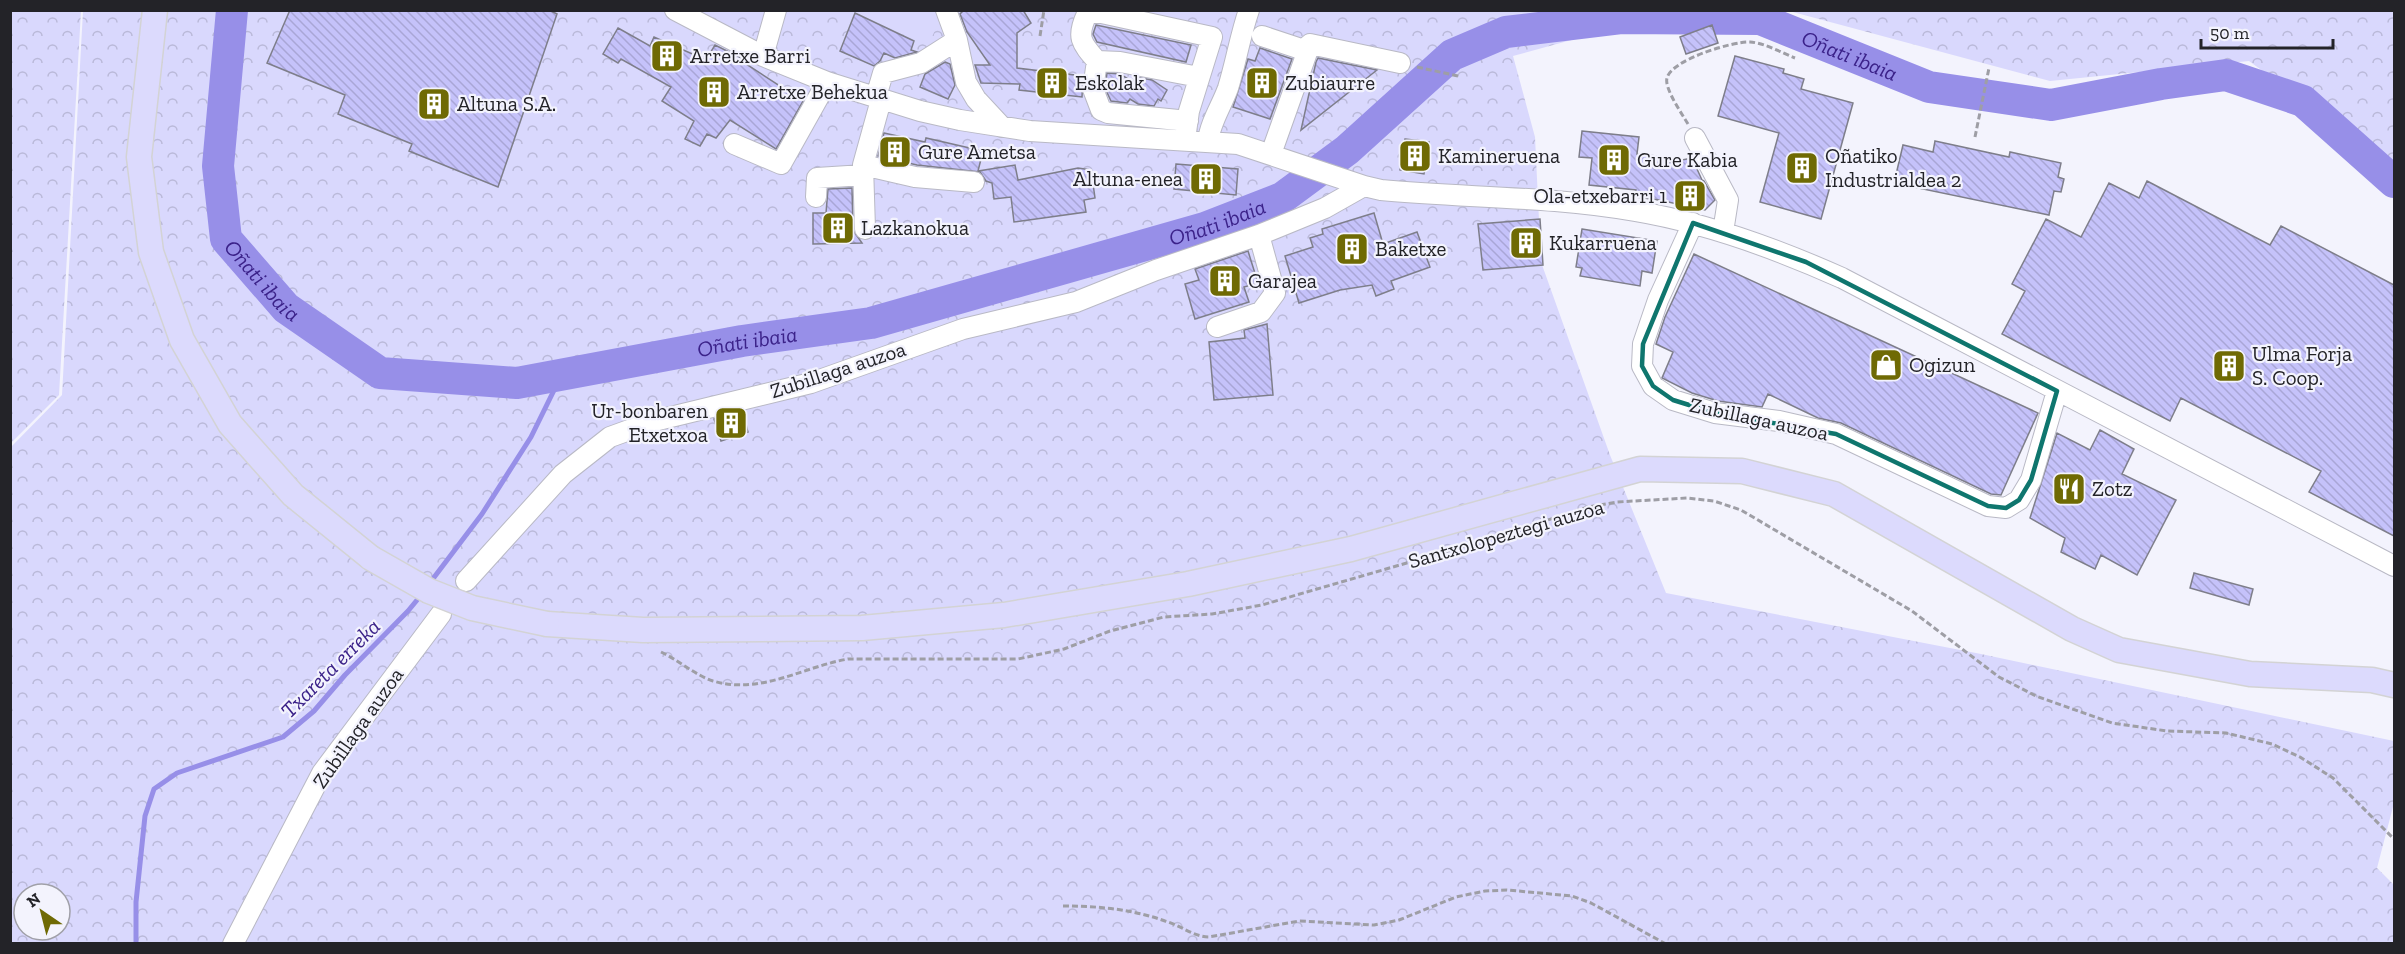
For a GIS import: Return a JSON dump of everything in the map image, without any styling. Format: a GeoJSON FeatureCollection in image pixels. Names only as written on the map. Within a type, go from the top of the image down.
{"type":"FeatureCollection","features":[{"type":"Feature","properties":{"kind":"main road"},"geometry":{"type":"LineString","coordinates":[[154,10],[140,157],[151,252],[182,340],[230,424],[293,495],[371,558],[429,591],[472,608],[547,624],[644,630],[862,628],[1004,615],[1188,584],[1351,549],[1640,469],[1742,471],[1834,494],[2072,629],[2119,650],[2250,674],[2372,680],[2394,685]]}},
{"type":"Feature","properties":{"kind":"street"},"geometry":{"type":"LineString","coordinates":[[675,10],[763,56],[827,82],[880,95],[950,118],[1002,127],[1186,130]]}},
{"type":"Feature","properties":{"kind":"street"},"geometry":{"type":"LineString","coordinates":[[763,56],[776,10]]}},
{"type":"Feature","properties":{"kind":"street"},"geometry":{"type":"LineString","coordinates":[[946,10],[957,40],[966,82],[976,99],[1002,127]]}},
{"type":"Feature","properties":{"kind":"street"},"geometry":{"type":"LineString","coordinates":[[1208,141],[1210,128],[1219,114],[1234,67],[1249,10]]}},
{"type":"Feature","properties":{"kind":"street"},"geometry":{"type":"LineString","coordinates":[[1186,130],[1212,37],[1097,12],[1087,14],[1080,29],[1084,47],[1097,61],[1120,62],[1199,77]]}},
{"type":"Feature","properties":{"kind":"street"},"geometry":{"type":"LineString","coordinates":[[1262,36],[1307,51]]}},
{"type":"Feature","properties":{"kind":"street"},"geometry":{"type":"LineString","coordinates":[[866,229],[864,170],[883,73],[921,63],[957,40]]}},
{"type":"Feature","properties":{"kind":"street"},"geometry":{"type":"LineString","coordinates":[[1273,155],[1310,44],[1400,63]]}},
{"type":"Feature","properties":{"kind":"street"},"geometry":{"type":"LineString","coordinates":[[1097,61],[1093,89],[1101,110],[1186,130],[1208,141],[1238,144],[1364,186],[1428,194],[1590,204],[1693,223],[1806,262],[1842,278],[2394,566]]}},
{"type":"Feature","properties":{"kind":"street"},"geometry":{"type":"LineString","coordinates":[[734,144],[781,164],[827,82]]}},
{"type":"Feature","properties":{"kind":"street"},"geometry":{"type":"LineString","coordinates":[[1695,138],[1728,200],[1723,232]]}},
{"type":"Feature","properties":{"kind":"street"},"geometry":{"type":"LineString","coordinates":[[816,198],[818,178],[864,170],[974,182]]}},
{"type":"Feature","properties":{"kind":"street","name":"Zubillaga auzoa"},"geometry":{"type":"LineString","coordinates":[[466,581],[562,474],[610,437],[654,420],[811,383],[963,329],[1076,302],[1156,270],[1259,235],[1325,208],[1364,186]]}},
{"type":"Feature","properties":{"kind":"street","name":"Zubillaga auzoa"},"geometry":{"type":"LineString","coordinates":[[1693,223],[1658,300],[1643,344],[1642,366],[1653,386],[1673,400],[1714,413],[1779,421],[1836,434],[1988,506],[2006,508],[2019,500],[2031,480],[2058,391]]}},
{"type":"Feature","properties":{"kind":"street"},"geometry":{"type":"LineString","coordinates":[[1217,327],[1261,312],[1275,292],[1259,235]]}},
{"type":"Feature","properties":{"kind":"street","name":"Zubillaga auzoa"},"geometry":{"type":"LineString","coordinates":[[233,944],[322,773],[441,614]]}},
{"type":"Feature","properties":{"kind":"path"},"geometry":{"type":"LineString","coordinates":[[1040,36],[1044,10]]}},
{"type":"Feature","properties":{"kind":"path"},"geometry":{"type":"LineString","coordinates":[[1695,138],[1666,86],[1666,78],[1672,68],[1686,60],[1729,46],[1751,42],[1795,58]]}},
{"type":"Feature","properties":{"kind":"path"},"geometry":{"type":"LineString","coordinates":[[1400,63],[1458,76]]}},
{"type":"Feature","properties":{"kind":"path"},"geometry":{"type":"LineString","coordinates":[[1975,136],[1989,68]]}},
{"type":"Feature","properties":{"kind":"path","name":"Santxolopeztegi auzoa"},"geometry":{"type":"LineString","coordinates":[[650,651],[662,652],[713,681],[755,686],[848,659],[1018,659],[1064,649],[1110,631],[1164,617],[1212,614],[1262,605],[1486,540],[1588,507],[1617,502],[1696,499],[1714,501],[1741,510],[1912,611],[1998,677],[2036,696],[2112,723],[2167,731],[2207,731],[2235,735],[2257,739],[2286,750],[2333,778],[2394,838]]}},
{"type":"Feature","properties":{"kind":"path"},"geometry":{"type":"LineString","coordinates":[[1063,906],[1092,906],[1136,913],[1167,921],[1202,937],[1209,937],[1299,921],[1374,925],[1399,920],[1456,897],[1485,891],[1531,891],[1572,896],[1591,903],[1666,944]]}},
{"type":"Feature","properties":{"kind":"highlighted area"},"geometry":{"type":"Polygon","coordinates":[[[1693,223],[1806,262],[2057,391],[2031,480],[2019,500],[2006,508],[1988,506],[1836,434],[1715,413],[1673,400],[1653,386],[1642,366],[1643,344],[1693,223]]]}},
{"type":"Feature","properties":{"kind":"green space"},"geometry":{"type":"Polygon","coordinates":[[[11,10],[81,11],[59,395],[11,443],[11,10]]]}},
{"type":"Feature","properties":{"kind":"green space"},"geometry":{"type":"Polygon","coordinates":[[[933,10],[931,15],[940,19],[928,46],[865,17],[868,11],[933,10]]]}},
{"type":"Feature","properties":{"kind":"green space"},"geometry":{"type":"Polygon","coordinates":[[[83,11],[1677,11],[1513,56],[1535,137],[1541,262],[1610,455],[1666,593],[1981,654],[2394,741],[2394,803],[2377,868],[2394,885],[2394,943],[11,944],[11,447],[62,395],[83,11]]]}},
{"type":"Feature","properties":{"kind":"green space"},"geometry":{"type":"Polygon","coordinates":[[[1789,11],[2394,11],[2394,167],[2249,61],[2050,81],[1789,11]]]}},
{"type":"Feature","properties":{"kind":"building","name":"Altuna S.A."},"geometry":{"type":"Polygon","coordinates":[[[290,10],[549,10],[557,14],[498,187],[409,151],[412,144],[338,114],[345,95],[267,63],[290,10]]]}},
{"type":"Feature","properties":{"kind":"building"},"geometry":{"type":"Polygon","coordinates":[[[964,10],[1023,10],[1031,23],[1017,33],[1017,68],[1083,76],[1082,97],[1019,90],[1020,84],[981,83],[975,65],[990,65],[967,32],[960,14],[964,10]]]}},
{"type":"Feature","properties":{"kind":"building"},"geometry":{"type":"Polygon","coordinates":[[[855,13],[914,41],[911,50],[917,52],[895,58],[884,53],[874,66],[840,51],[855,13]]]}},
{"type":"Feature","properties":{"kind":"building"},"geometry":{"type":"Polygon","coordinates":[[[1096,25],[1191,45],[1186,62],[1097,42],[1093,34],[1096,25]]]}},
{"type":"Feature","properties":{"kind":"building"},"geometry":{"type":"Polygon","coordinates":[[[1712,25],[1718,43],[1686,54],[1680,37],[1712,25]]]}},
{"type":"Feature","properties":{"kind":"building"},"geometry":{"type":"Polygon","coordinates":[[[618,28],[650,46],[654,37],[706,60],[715,45],[747,61],[746,64],[803,101],[776,149],[730,120],[716,138],[707,134],[700,146],[685,139],[694,121],[662,101],[671,87],[621,59],[618,63],[603,54],[618,28]]]}},
{"type":"Feature","properties":{"kind":"building","name":"Zubiaurre"},"geometry":{"type":"Polygon","coordinates":[[[1260,48],[1292,59],[1270,119],[1233,107],[1248,59],[1255,61],[1260,48]]]}},
{"type":"Feature","properties":{"kind":"building","name":"Oñatiko Industrialdea 2"},"geometry":{"type":"Polygon","coordinates":[[[1735,56],[1784,69],[1783,73],[1804,79],[1801,89],[1853,103],[1821,219],[1760,202],[1779,133],[1718,116],[1735,56]]]}},
{"type":"Feature","properties":{"kind":"building"},"geometry":{"type":"Polygon","coordinates":[[[1318,58],[1377,70],[1301,130],[1316,62],[1318,58]]]}},
{"type":"Feature","properties":{"kind":"building"},"geometry":{"type":"Polygon","coordinates":[[[945,62],[950,64],[955,85],[948,99],[920,87],[925,74],[945,62]]]}},
{"type":"Feature","properties":{"kind":"building"},"geometry":{"type":"Polygon","coordinates":[[[1107,73],[1120,74],[1133,82],[1136,77],[1152,80],[1167,90],[1161,101],[1158,99],[1154,106],[1138,104],[1130,99],[1127,103],[1111,101],[1105,88],[1107,73]]]}},
{"type":"Feature","properties":{"kind":"building"},"geometry":{"type":"Polygon","coordinates":[[[1582,131],[1639,137],[1637,154],[1666,157],[1666,163],[1692,158],[1715,200],[1705,210],[1636,197],[1636,190],[1589,185],[1592,158],[1579,157],[1582,131]]]}},
{"type":"Feature","properties":{"kind":"building"},"geometry":{"type":"Polygon","coordinates":[[[884,133],[925,142],[926,138],[983,151],[978,171],[1015,165],[1018,180],[1078,168],[1091,170],[1095,198],[1084,200],[1086,212],[1014,222],[1011,197],[994,199],[992,183],[986,181],[980,172],[917,165],[878,156],[884,133]]]}},
{"type":"Feature","properties":{"kind":"building","name":"Kamineruena"},"geometry":{"type":"Polygon","coordinates":[[[1405,139],[1429,142],[1424,174],[1400,170],[1405,139]]]}},
{"type":"Feature","properties":{"kind":"building"},"geometry":{"type":"Polygon","coordinates":[[[1935,141],[2009,157],[2010,152],[2061,163],[2058,177],[2064,179],[2061,192],[2054,191],[2049,215],[1894,183],[1903,145],[1933,152],[1935,141]]]}},
{"type":"Feature","properties":{"kind":"building","name":"Altuna-enea"},"geometry":{"type":"Polygon","coordinates":[[[1176,164],[1238,169],[1236,195],[1174,189],[1176,164]]]}},
{"type":"Feature","properties":{"kind":"building","name":"Ulma Forja S. Coop."},"geometry":{"type":"Polygon","coordinates":[[[2147,181],[2270,245],[2281,226],[2394,285],[2394,536],[2309,492],[2321,471],[2181,398],[2170,421],[2002,334],[2025,291],[2012,284],[2046,219],[2081,237],[2109,183],[2139,198],[2147,181]]]}},
{"type":"Feature","properties":{"kind":"building","name":"Lazkanokua"},"geometry":{"type":"Polygon","coordinates":[[[852,188],[853,230],[862,243],[813,244],[813,213],[826,213],[828,189],[852,188]]]}},
{"type":"Feature","properties":{"kind":"building"},"geometry":{"type":"Polygon","coordinates":[[[1374,213],[1383,244],[1417,232],[1430,267],[1391,281],[1394,289],[1376,296],[1372,285],[1340,290],[1299,303],[1285,256],[1313,247],[1310,238],[1323,234],[1322,229],[1374,213]]]}},
{"type":"Feature","properties":{"kind":"building"},"geometry":{"type":"Polygon","coordinates":[[[1540,219],[1543,265],[1483,270],[1478,224],[1540,219]]]}},
{"type":"Feature","properties":{"kind":"building"},"geometry":{"type":"Polygon","coordinates":[[[1582,229],[1657,241],[1652,273],[1642,271],[1640,286],[1580,276],[1582,268],[1576,267],[1582,229]]]}},
{"type":"Feature","properties":{"kind":"building","name":"Garajea"},"geometry":{"type":"Polygon","coordinates":[[[1248,251],[1258,283],[1244,287],[1249,302],[1195,319],[1185,284],[1199,280],[1195,269],[1248,251]]]}},
{"type":"Feature","properties":{"kind":"building"},"geometry":{"type":"Polygon","coordinates":[[[1694,254],[2038,413],[2001,495],[1991,494],[1841,423],[1818,418],[1768,394],[1762,407],[1718,401],[1692,393],[1662,378],[1673,352],[1656,344],[1665,317],[1694,254]]]}},
{"type":"Feature","properties":{"kind":"building"},"geometry":{"type":"Polygon","coordinates":[[[1267,324],[1273,395],[1214,400],[1209,342],[1245,338],[1244,330],[1267,324]]]}},
{"type":"Feature","properties":{"kind":"building","name":"Ur-bonbaren Etxetxoa"},"geometry":{"type":"Polygon","coordinates":[[[742,412],[748,432],[721,441],[714,419],[742,412]]]}},
{"type":"Feature","properties":{"kind":"building"},"geometry":{"type":"Polygon","coordinates":[[[2100,430],[2134,449],[2122,474],[2176,500],[2137,575],[2101,555],[2095,569],[2061,552],[2065,538],[2030,518],[2057,433],[2090,450],[2100,430]]]}},
{"type":"Feature","properties":{"kind":"building"},"geometry":{"type":"Polygon","coordinates":[[[2194,573],[2253,589],[2249,605],[2190,588],[2194,573]]]}},
{"type":"Feature","properties":{"kind":"waterway","name":"Oñati ibaia"},"geometry":{"type":"LineString","coordinates":[[232,10],[218,166],[226,239],[286,308],[380,373],[517,383],[742,341],[871,323],[1205,228],[1282,198],[1347,150],[1452,55],[1506,32],[1621,18],[1760,19],[1929,87],[2051,105],[2161,84],[2226,75],[2303,101],[2394,182]]}},
{"type":"Feature","properties":{"kind":"waterway","name":"Txareta erreka"},"geometry":{"type":"LineString","coordinates":[[429,584],[482,514],[531,437],[562,374]]}},
{"type":"Feature","properties":{"kind":"waterway","name":"Txareta erreka"},"geometry":{"type":"LineString","coordinates":[[136,944],[136,902],[145,816],[154,789],[177,773],[283,737],[314,711],[422,594]]}},
{"type":"Feature","properties":{"kind":"place","name":"Arretxe Barri"},"geometry":{"type":"Point","coordinates":[667,56]}},
{"type":"Feature","properties":{"kind":"place","name":"Eskolak"},"geometry":{"type":"Point","coordinates":[1052,83]}},
{"type":"Feature","properties":{"kind":"place","name":"Zubiaurre"},"geometry":{"type":"Point","coordinates":[1262,83]}},
{"type":"Feature","properties":{"kind":"place","name":"Arretxe Behekua"},"geometry":{"type":"Point","coordinates":[714,92]}},
{"type":"Feature","properties":{"kind":"place","name":"Altuna S.A."},"geometry":{"type":"Point","coordinates":[434,104]}},
{"type":"Feature","properties":{"kind":"place","name":"Gure Ametsa"},"geometry":{"type":"Point","coordinates":[895,152]}},
{"type":"Feature","properties":{"kind":"place","name":"Kamineruena"},"geometry":{"type":"Point","coordinates":[1415,156]}},
{"type":"Feature","properties":{"kind":"place","name":"Gure Kabia"},"geometry":{"type":"Point","coordinates":[1614,160]}},
{"type":"Feature","properties":{"kind":"place","name":"Oñatiko Industrialdea 2"},"geometry":{"type":"Point","coordinates":[1802,168]}},
{"type":"Feature","properties":{"kind":"place","name":"Altuna-enea"},"geometry":{"type":"Point","coordinates":[1206,179]}},
{"type":"Feature","properties":{"kind":"place","name":"Ola-etxebarri 1"},"geometry":{"type":"Point","coordinates":[1690,196]}},
{"type":"Feature","properties":{"kind":"place","name":"Lazkanokua"},"geometry":{"type":"Point","coordinates":[838,228]}},
{"type":"Feature","properties":{"kind":"place","name":"Kukarruena"},"geometry":{"type":"Point","coordinates":[1526,243]}},
{"type":"Feature","properties":{"kind":"place","name":"Baketxe"},"geometry":{"type":"Point","coordinates":[1352,249]}},
{"type":"Feature","properties":{"kind":"place","name":"Garajea"},"geometry":{"type":"Point","coordinates":[1225,281]}},
{"type":"Feature","properties":{"kind":"place","name":"Ogizun"},"geometry":{"type":"Point","coordinates":[1886,365]}},
{"type":"Feature","properties":{"kind":"place","name":"Ulma Forja S. Coop."},"geometry":{"type":"Point","coordinates":[2229,366]}},
{"type":"Feature","properties":{"kind":"place","name":"Ur-bonbaren Etxetxoa"},"geometry":{"type":"Point","coordinates":[731,423]}},
{"type":"Feature","properties":{"kind":"place","name":"Zotz"},"geometry":{"type":"Point","coordinates":[2069,489]}}]}
